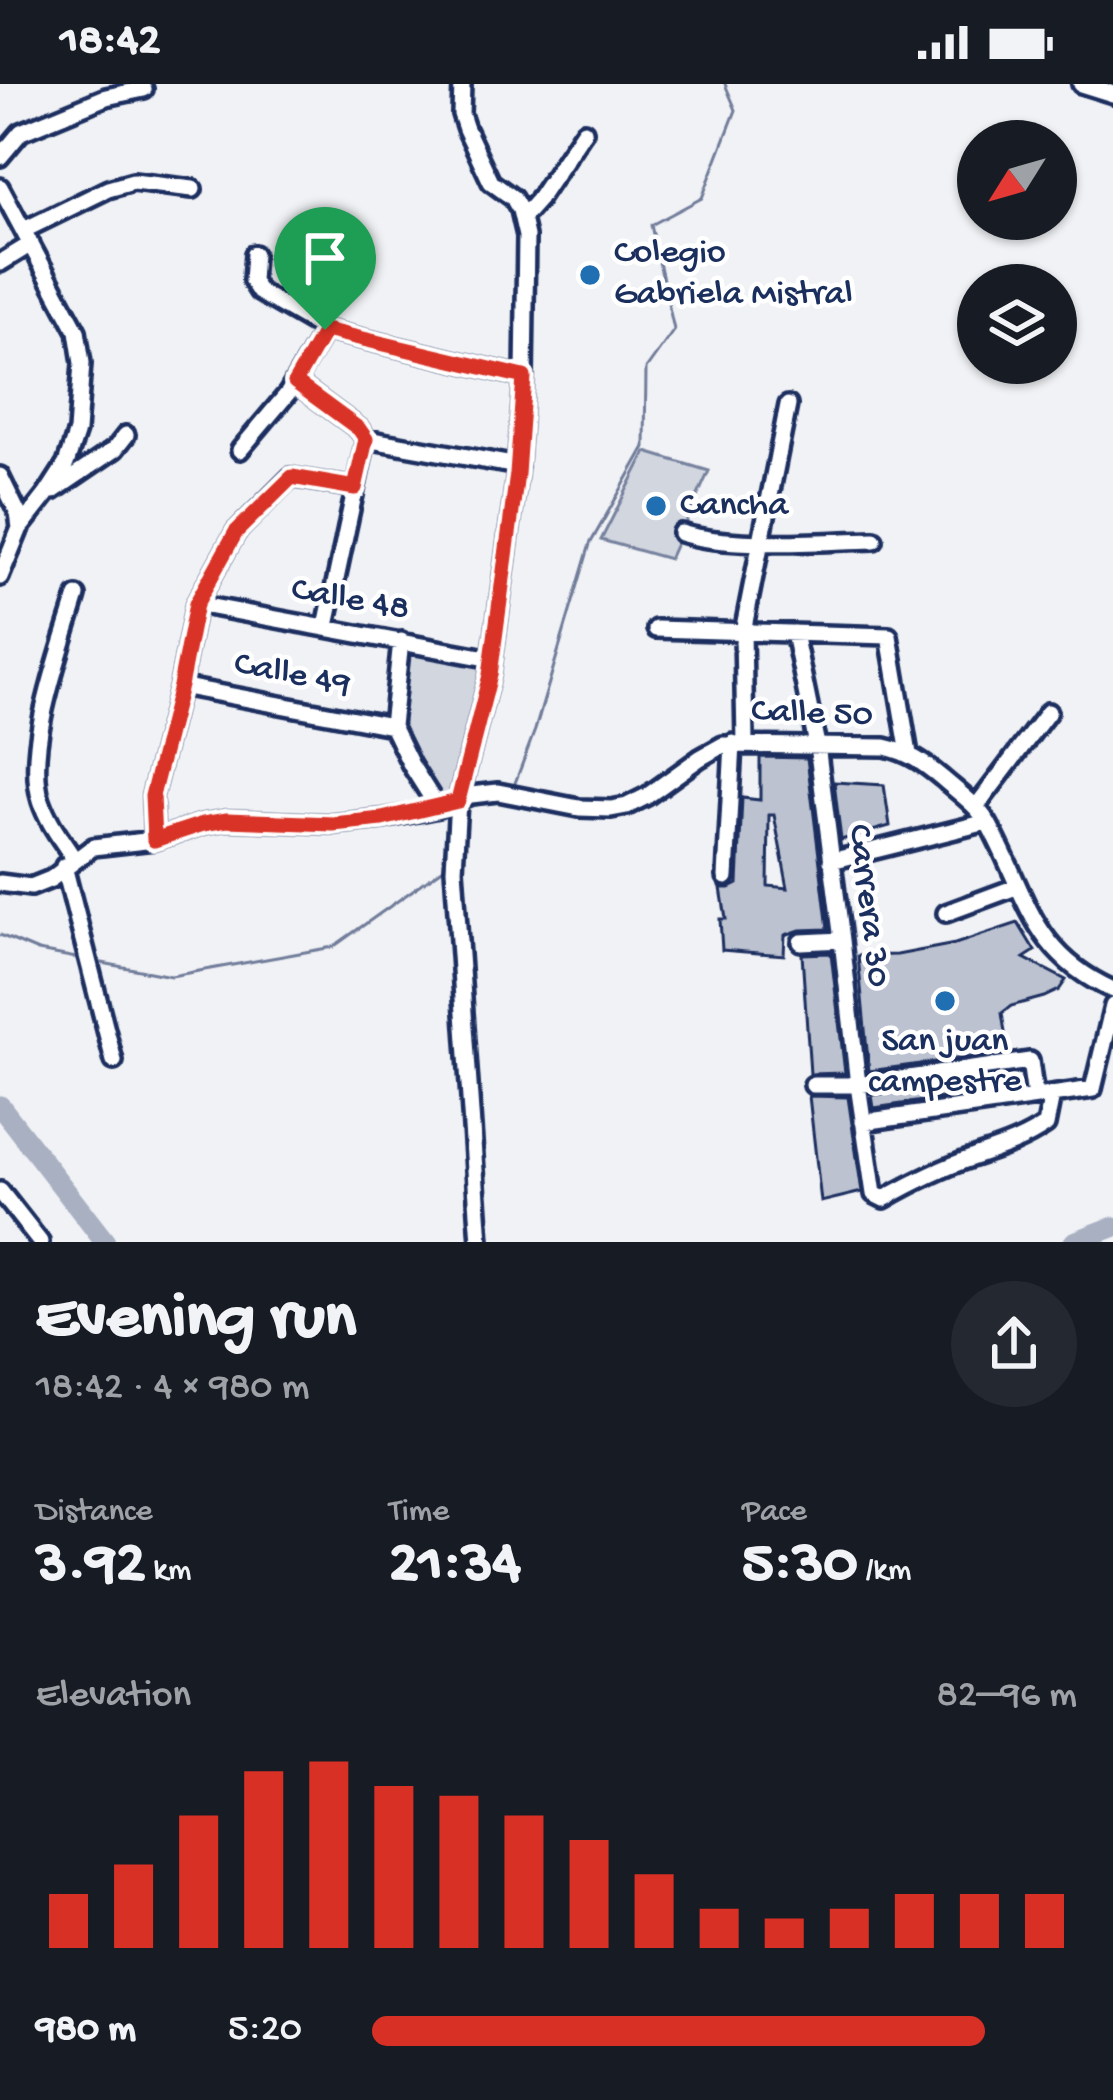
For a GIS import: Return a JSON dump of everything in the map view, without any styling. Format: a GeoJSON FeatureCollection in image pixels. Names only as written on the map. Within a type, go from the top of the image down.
{"type":"FeatureCollection","features":[{"type":"Feature","properties":{"kind":"street"},"geometry":{"type":"LineString","coordinates":[[462,84],[466,130],[490,182],[513,198],[526,236],[518,466],[492,658],[458,810],[454,869],[480,1242]]}},
{"type":"Feature","properties":{"kind":"street"},"geometry":{"type":"LineString","coordinates":[[1081,84],[1113,94]]}},
{"type":"Feature","properties":{"kind":"street"},"geometry":{"type":"LineString","coordinates":[[0,157],[21,132],[106,97],[144,89]]}},
{"type":"Feature","properties":{"kind":"street"},"geometry":{"type":"LineString","coordinates":[[522,218],[584,131]]}},
{"type":"Feature","properties":{"kind":"street"},"geometry":{"type":"LineString","coordinates":[[0,263],[28,237],[108,189],[134,182],[193,189]]}},
{"type":"Feature","properties":{"kind":"street"},"geometry":{"type":"LineString","coordinates":[[0,187],[77,331],[82,363],[76,430],[66,464],[20,528],[0,577]]}},
{"type":"Feature","properties":{"kind":"street"},"geometry":{"type":"LineString","coordinates":[[254,254],[252,281],[260,292],[325,330],[524,377]]}},
{"type":"Feature","properties":{"kind":"street"},"geometry":{"type":"LineString","coordinates":[[241,450],[295,382],[325,330]]}},
{"type":"Feature","properties":{"kind":"street"},"geometry":{"type":"LineString","coordinates":[[295,382],[366,439],[518,466]]}},
{"type":"Feature","properties":{"kind":"street"},"geometry":{"type":"LineString","coordinates":[[726,878],[739,743],[743,632],[788,405]]}},
{"type":"Feature","properties":{"kind":"street"},"geometry":{"type":"LineString","coordinates":[[46,495],[115,449],[126,435]]}},
{"type":"Feature","properties":{"kind":"street"},"geometry":{"type":"LineString","coordinates":[[326,626],[366,439]]}},
{"type":"Feature","properties":{"kind":"street"},"geometry":{"type":"LineString","coordinates":[[0,476],[20,528]]}},
{"type":"Feature","properties":{"kind":"street"},"geometry":{"type":"LineString","coordinates":[[154,840],[152,796],[196,604],[236,532],[292,477],[355,488]]}},
{"type":"Feature","properties":{"kind":"street"},"geometry":{"type":"LineString","coordinates":[[681,533],[763,542],[874,540]]}},
{"type":"Feature","properties":{"kind":"street"},"geometry":{"type":"LineString","coordinates":[[77,596],[44,713],[36,760],[40,798],[69,862],[114,1061]]}},
{"type":"Feature","properties":{"kind":"street","name":"Calle 48"},"geometry":{"type":"LineString","coordinates":[[196,604],[492,658]]}},
{"type":"Feature","properties":{"kind":"street"},"geometry":{"type":"LineString","coordinates":[[656,629],[889,636],[909,754]]}},
{"type":"Feature","properties":{"kind":"street","name":"Carrera 30"},"geometry":{"type":"LineString","coordinates":[[794,633],[817,745],[874,1194],[884,1199],[911,1183],[1029,1137],[1046,1126],[1044,1096]]}},
{"type":"Feature","properties":{"kind":"street"},"geometry":{"type":"LineString","coordinates":[[401,641],[392,726],[438,808]]}},
{"type":"Feature","properties":{"kind":"street","name":"Calle 49"},"geometry":{"type":"LineString","coordinates":[[180,686],[392,726]]}},
{"type":"Feature","properties":{"kind":"street"},"geometry":{"type":"LineString","coordinates":[[976,807],[1048,712]]}},
{"type":"Feature","properties":{"kind":"street","name":"Calle 50"},"geometry":{"type":"LineString","coordinates":[[0,883],[31,887],[51,879],[93,847],[154,840],[227,820],[333,824],[382,819],[438,808],[458,810],[489,793],[611,809],[647,796],[700,758],[739,743],[885,747],[926,764],[976,807],[1031,917],[1052,946],[1068,962],[1113,990]]}},
{"type":"Feature","properties":{"kind":"street"},"geometry":{"type":"LineString","coordinates":[[831,861],[987,822]]}},
{"type":"Feature","properties":{"kind":"street"},"geometry":{"type":"LineString","coordinates":[[946,913],[1016,887]]}},
{"type":"Feature","properties":{"kind":"street"},"geometry":{"type":"LineString","coordinates":[[801,942],[842,940]]}},
{"type":"Feature","properties":{"kind":"street"},"geometry":{"type":"LineString","coordinates":[[863,1123],[1093,1089],[1113,1006]]}},
{"type":"Feature","properties":{"kind":"street"},"geometry":{"type":"LineString","coordinates":[[813,1085],[858,1085],[1030,1061],[1044,1096]]}},
{"type":"Feature","properties":{"kind":"street"},"geometry":{"type":"LineString","coordinates":[[0,1191],[40,1242]]}},
{"type":"Feature","properties":{"kind":"shaded area","name":"Cancha"},"geometry":{"type":"Polygon","coordinates":[[[646,452],[709,471],[669,559],[601,540],[646,452]]]}},
{"type":"Feature","properties":{"kind":"shaded area"},"geometry":{"type":"Polygon","coordinates":[[[402,642],[492,659],[464,797],[438,808],[393,726],[402,642]]]}},
{"type":"Feature","properties":{"kind":"building"},"geometry":{"type":"Polygon","coordinates":[[[760,757],[807,758],[828,929],[785,935],[784,955],[722,950],[720,919],[726,919],[721,888],[738,884],[742,798],[760,800],[760,757]],[[769,815],[768,886],[788,888],[774,815],[769,815]]]}},
{"type":"Feature","properties":{"kind":"building"},"geometry":{"type":"Polygon","coordinates":[[[834,782],[884,785],[890,826],[841,840],[834,782]]]}},
{"type":"Feature","properties":{"kind":"building","name":"San juan campestre"},"geometry":{"type":"Polygon","coordinates":[[[1018,923],[1035,951],[1024,958],[1066,980],[1059,990],[1002,1013],[1008,1052],[869,1071],[858,956],[897,955],[955,944],[1018,923]]]}},
{"type":"Feature","properties":{"kind":"building"},"geometry":{"type":"Polygon","coordinates":[[[831,953],[845,1073],[810,1074],[802,954],[831,953]]]}},
{"type":"Feature","properties":{"kind":"building"},"geometry":{"type":"Polygon","coordinates":[[[968,1082],[971,1094],[874,1108],[872,1095],[968,1082]]]}},
{"type":"Feature","properties":{"kind":"building"},"geometry":{"type":"Polygon","coordinates":[[[809,1096],[848,1097],[862,1192],[821,1202],[809,1096]]]}},
{"type":"Feature","properties":{"kind":"waterway"},"geometry":{"type":"LineString","coordinates":[[515,783],[590,544],[645,447],[646,369],[674,330],[651,225],[702,198],[736,110],[725,84]]}},
{"type":"Feature","properties":{"kind":"waterway"},"geometry":{"type":"LineString","coordinates":[[97,962],[171,976],[333,947],[448,865]]}},
{"type":"Feature","properties":{"kind":"waterway"},"geometry":{"type":"LineString","coordinates":[[0,935],[38,951],[82,959]]}},
{"type":"Feature","properties":{"kind":"waterway"},"geometry":{"type":"LineString","coordinates":[[0,1106],[105,1242]]}},
{"type":"Feature","properties":{"kind":"waterway"},"geometry":{"type":"LineString","coordinates":[[1074,1242],[1113,1227]]}},
{"type":"Feature","properties":{"kind":"place","name":"Colegio Gabriela Mistral"},"geometry":{"type":"Point","coordinates":[590,275]}},
{"type":"Feature","properties":{"kind":"place","name":"Cancha"},"geometry":{"type":"Point","coordinates":[656,506]}},
{"type":"Feature","properties":{"kind":"place","name":"San juan campestre"},"geometry":{"type":"Point","coordinates":[945,1001]}},
{"type":"Feature","properties":{"kind":"route"},"geometry":{"type":"LineString","coordinates":[[325,330],[524,377],[517,474],[490,675],[458,801],[382,819],[333,824],[227,820],[154,840],[152,796],[196,604],[236,532],[292,477],[355,488],[366,439],[295,382],[325,330]]}}]}
